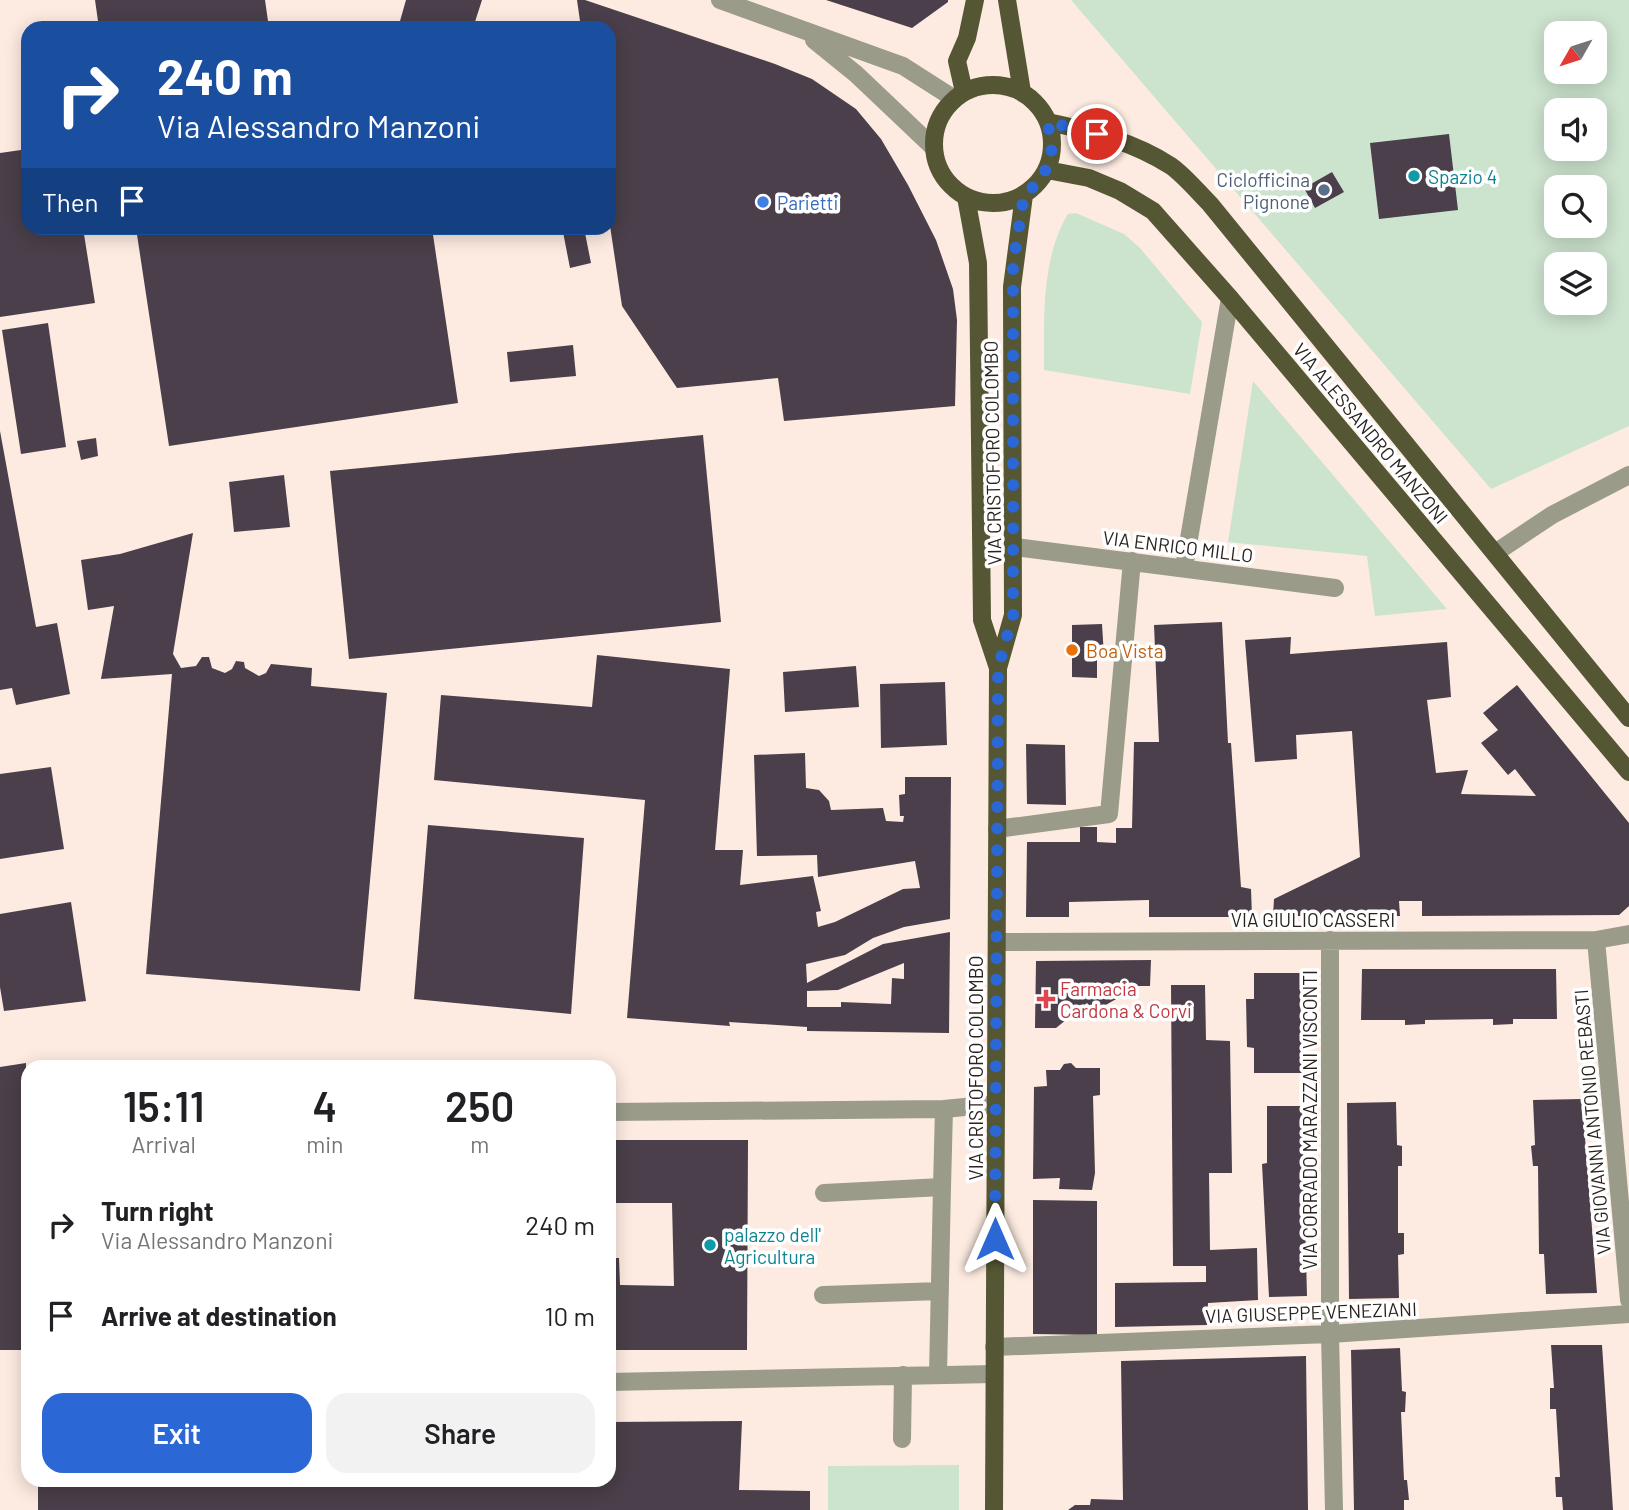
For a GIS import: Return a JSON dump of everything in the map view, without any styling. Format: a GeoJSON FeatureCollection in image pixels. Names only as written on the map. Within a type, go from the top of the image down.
{"type":"FeatureCollection","features":[{"type":"Feature","properties":{"kind":"main road"},"geometry":{"type":"LineString","coordinates":[[959,95],[957,61],[967,38],[975,0]]}},
{"type":"Feature","properties":{"kind":"main road"},"geometry":{"type":"LineString","coordinates":[[1007,0],[1022,92]]}},
{"type":"Feature","properties":{"kind":"main road"},"geometry":{"type":"LineString","coordinates":[[982,86],[1003,86],[1022,92],[1033,100],[1048,122],[1052,138],[1047,170],[1024,195],[1006,202],[985,203],[966,197],[950,185],[939,168],[934,148],[941,116],[959,95],[982,86]]}},
{"type":"Feature","properties":{"kind":"main road","name":"VIA ALESSANDRO MANZONI"},"geometry":{"type":"LineString","coordinates":[[1048,122],[1111,138],[1173,167],[1210,204],[1629,718]]}},
{"type":"Feature","properties":{"kind":"main road","name":"VIA ALESSANDRO MANZONI"},"geometry":{"type":"LineString","coordinates":[[1047,170],[1089,178],[1153,211],[1230,298],[1629,772]]}},
{"type":"Feature","properties":{"kind":"main road","name":"VIA CRISTOFORO COLOMBO"},"geometry":{"type":"LineString","coordinates":[[994,1510],[998,668],[1013,615],[1015,547],[1012,287],[1024,195]]}},
{"type":"Feature","properties":{"kind":"main road","name":"VIA CRISTOFORO COLOMBO"},"geometry":{"type":"LineString","coordinates":[[966,197],[978,263],[982,620],[998,668]]}},
{"type":"Feature","properties":{"kind":"street"},"geometry":{"type":"LineString","coordinates":[[720,0],[903,66],[959,95]]}},
{"type":"Feature","properties":{"kind":"street"},"geometry":{"type":"LineString","coordinates":[[803,31],[856,74],[934,148]]}},
{"type":"Feature","properties":{"kind":"street"},"geometry":{"type":"LineString","coordinates":[[1184,568],[1230,298]]}},
{"type":"Feature","properties":{"kind":"street"},"geometry":{"type":"LineString","coordinates":[[1495,553],[1552,515],[1629,475]]}},
{"type":"Feature","properties":{"kind":"street","name":"VIA ENRICO MILLO"},"geometry":{"type":"LineString","coordinates":[[1015,547],[1335,588]]}},
{"type":"Feature","properties":{"kind":"street"},"geometry":{"type":"LineString","coordinates":[[997,829],[1110,814],[1132,561]]}},
{"type":"Feature","properties":{"kind":"street","name":"VIA GIULIO CASSERI"},"geometry":{"type":"LineString","coordinates":[[997,942],[1596,940],[1629,934]]}},
{"type":"Feature","properties":{"kind":"street","name":"VIA CORRADO MARAZZANI VISCONTI"},"geometry":{"type":"LineString","coordinates":[[1331,940],[1330,1334],[1334,1510]]}},
{"type":"Feature","properties":{"kind":"street","name":"VIA GIOVANNI ANTONIO REBASTI"},"geometry":{"type":"LineString","coordinates":[[1596,940],[1629,1300]]}},
{"type":"Feature","properties":{"kind":"street"},"geometry":{"type":"LineString","coordinates":[[616,1112],[944,1109],[996,1104]]}},
{"type":"Feature","properties":{"kind":"street"},"geometry":{"type":"LineString","coordinates":[[938,1375],[944,1109]]}},
{"type":"Feature","properties":{"kind":"street"},"geometry":{"type":"LineString","coordinates":[[824,1193],[942,1187]]}},
{"type":"Feature","properties":{"kind":"street"},"geometry":{"type":"LineString","coordinates":[[823,1295],[940,1290]]}},
{"type":"Feature","properties":{"kind":"street","name":"VIA GIUSEPPE VENEZIANI"},"geometry":{"type":"LineString","coordinates":[[994,1348],[1330,1334],[1629,1314]]}},
{"type":"Feature","properties":{"kind":"street"},"geometry":{"type":"LineString","coordinates":[[616,1381],[995,1374]]}},
{"type":"Feature","properties":{"kind":"street"},"geometry":{"type":"LineString","coordinates":[[902,1439],[903,1375]]}},
{"type":"Feature","properties":{"kind":"green space"},"geometry":{"type":"Polygon","coordinates":[[[1071,0],[1629,0],[1629,426],[1491,489],[1071,0]]]}},
{"type":"Feature","properties":{"kind":"green space"},"geometry":{"type":"Polygon","coordinates":[[[1076,213],[1124,234],[1140,248],[1202,322],[1190,394],[1044,370],[1044,310],[1053,250],[1068,214],[1076,213]]]}},
{"type":"Feature","properties":{"kind":"green space"},"geometry":{"type":"Polygon","coordinates":[[[1253,381],[1447,609],[1375,616],[1367,556],[1228,542],[1253,381]]]}},
{"type":"Feature","properties":{"kind":"green space"},"geometry":{"type":"Polygon","coordinates":[[[959,1465],[959,1510],[828,1510],[828,1466],[959,1465]]]}},
{"type":"Feature","properties":{"kind":"building"},"geometry":{"type":"Polygon","coordinates":[[[95,0],[265,0],[268,21],[98,21],[95,0]]]}},
{"type":"Feature","properties":{"kind":"building"},"geometry":{"type":"Polygon","coordinates":[[[406,0],[482,0],[475,21],[400,21],[406,0]]]}},
{"type":"Feature","properties":{"kind":"building","name":"Parietti"},"geometry":{"type":"Polygon","coordinates":[[[577,0],[585,0],[775,64],[812,79],[856,109],[881,139],[908,185],[936,240],[953,289],[957,320],[955,406],[784,421],[778,378],[677,388],[622,306],[611,235],[616,235],[616,21],[580,21],[577,0]]]}},
{"type":"Feature","properties":{"kind":"building"},"geometry":{"type":"Polygon","coordinates":[[[826,0],[948,0],[948,2],[912,28],[826,0]]]}},
{"type":"Feature","properties":{"kind":"building","name":"Spazio 4"},"geometry":{"type":"Polygon","coordinates":[[[1449,134],[1458,210],[1379,219],[1370,143],[1449,134]]]}},
{"type":"Feature","properties":{"kind":"building"},"geometry":{"type":"Polygon","coordinates":[[[21,150],[21,235],[84,235],[95,303],[0,317],[0,153],[21,150]]]}},
{"type":"Feature","properties":{"kind":"building","name":"Ciclofficina Pignone"},"geometry":{"type":"Polygon","coordinates":[[[1332,172],[1344,192],[1315,208],[1304,188],[1332,172]]]}},
{"type":"Feature","properties":{"kind":"building"},"geometry":{"type":"Polygon","coordinates":[[[137,235],[433,235],[458,403],[169,446],[137,235]]]}},
{"type":"Feature","properties":{"kind":"building"},"geometry":{"type":"Polygon","coordinates":[[[564,235],[585,235],[591,263],[570,268],[564,235]]]}},
{"type":"Feature","properties":{"kind":"building"},"geometry":{"type":"Polygon","coordinates":[[[48,323],[66,447],[21,454],[2,330],[48,323]]]}},
{"type":"Feature","properties":{"kind":"building"},"geometry":{"type":"Polygon","coordinates":[[[573,345],[576,376],[510,382],[507,352],[573,345]]]}},
{"type":"Feature","properties":{"kind":"building"},"geometry":{"type":"Polygon","coordinates":[[[0,431],[36,627],[57,623],[70,694],[16,705],[12,688],[0,690],[0,431]]]}},
{"type":"Feature","properties":{"kind":"building"},"geometry":{"type":"Polygon","coordinates":[[[703,435],[721,622],[349,659],[330,471],[703,435]]]}},
{"type":"Feature","properties":{"kind":"building"},"geometry":{"type":"Polygon","coordinates":[[[96,438],[98,456],[81,460],[77,441],[96,438]]]}},
{"type":"Feature","properties":{"kind":"building"},"geometry":{"type":"Polygon","coordinates":[[[284,475],[290,527],[234,532],[229,482],[284,475]]]}},
{"type":"Feature","properties":{"kind":"building"},"geometry":{"type":"Polygon","coordinates":[[[193,533],[173,654],[181,668],[196,666],[202,657],[209,657],[212,668],[225,673],[232,669],[236,661],[244,662],[245,668],[259,676],[266,673],[271,664],[312,668],[311,686],[387,693],[360,991],[146,974],[172,674],[101,679],[114,606],[88,610],[81,560],[120,554],[193,533]]]}},
{"type":"Feature","properties":{"kind":"building"},"geometry":{"type":"Polygon","coordinates":[[[1222,622],[1228,743],[1231,743],[1241,887],[1251,889],[1252,917],[1149,917],[1149,900],[1069,902],[1069,917],[1026,917],[1027,842],[1080,842],[1080,827],[1097,827],[1097,842],[1116,843],[1116,828],[1132,828],[1134,742],[1159,742],[1154,625],[1222,622]]]}},
{"type":"Feature","properties":{"kind":"building"},"geometry":{"type":"Polygon","coordinates":[[[1102,624],[1104,656],[1097,655],[1097,678],[1072,677],[1072,625],[1102,624]]]}},
{"type":"Feature","properties":{"kind":"building"},"geometry":{"type":"Polygon","coordinates":[[[1291,637],[1290,654],[1447,642],[1451,697],[1427,700],[1436,773],[1468,770],[1461,794],[1536,796],[1515,769],[1508,775],[1481,743],[1498,730],[1483,713],[1517,685],[1629,823],[1629,906],[1619,915],[1422,916],[1422,901],[1399,901],[1400,916],[1273,916],[1274,899],[1360,857],[1352,731],[1296,735],[1297,759],[1255,762],[1245,640],[1291,637]]]}},
{"type":"Feature","properties":{"kind":"building"},"geometry":{"type":"Polygon","coordinates":[[[597,655],[730,669],[715,850],[743,850],[740,885],[813,876],[821,911],[816,912],[818,927],[835,922],[903,889],[920,888],[915,861],[818,877],[817,855],[757,856],[754,755],[805,753],[806,788],[819,790],[829,801],[831,810],[883,808],[886,821],[903,822],[899,795],[905,794],[905,777],[951,777],[950,919],[904,927],[873,938],[845,955],[806,964],[807,983],[883,944],[950,932],[949,1033],[807,1031],[807,1027],[729,1022],[730,1026],[627,1018],[645,800],[434,780],[441,695],[592,707],[597,655]],[[904,963],[838,990],[807,991],[807,1007],[841,1007],[841,1002],[891,1004],[892,978],[904,979],[904,963]]]}},
{"type":"Feature","properties":{"kind":"building"},"geometry":{"type":"Polygon","coordinates":[[[856,666],[859,707],[785,712],[783,672],[856,666]]]}},
{"type":"Feature","properties":{"kind":"building"},"geometry":{"type":"Polygon","coordinates":[[[945,682],[947,745],[881,748],[880,684],[945,682]]]}},
{"type":"Feature","properties":{"kind":"building"},"geometry":{"type":"Polygon","coordinates":[[[1026,744],[1065,745],[1066,805],[1027,804],[1026,744]]]}},
{"type":"Feature","properties":{"kind":"building"},"geometry":{"type":"Polygon","coordinates":[[[51,767],[64,849],[0,859],[0,774],[51,767]]]}},
{"type":"Feature","properties":{"kind":"building"},"geometry":{"type":"Polygon","coordinates":[[[428,825],[584,838],[571,1014],[414,999],[428,825]]]}},
{"type":"Feature","properties":{"kind":"building"},"geometry":{"type":"Polygon","coordinates":[[[71,902],[86,1001],[4,1011],[0,987],[0,914],[71,902]]]}},
{"type":"Feature","properties":{"kind":"building"},"geometry":{"type":"Polygon","coordinates":[[[1151,960],[1150,986],[1117,986],[1118,998],[1095,1011],[1087,1003],[1056,1028],[1035,1028],[1036,961],[1151,960]]]}},
{"type":"Feature","properties":{"kind":"building"},"geometry":{"type":"Polygon","coordinates":[[[1362,969],[1556,969],[1557,1019],[1513,1019],[1513,1024],[1493,1025],[1493,1019],[1425,1020],[1425,1024],[1405,1025],[1405,1020],[1361,1020],[1362,969]]]}},
{"type":"Feature","properties":{"kind":"building"},"geometry":{"type":"Polygon","coordinates":[[[1254,973],[1300,973],[1302,1073],[1254,1073],[1254,1048],[1247,1047],[1246,999],[1254,999],[1254,973]]]}},
{"type":"Feature","properties":{"kind":"building"},"geometry":{"type":"Polygon","coordinates":[[[1171,985],[1205,985],[1206,1040],[1230,1041],[1232,1173],[1209,1173],[1210,1250],[1257,1248],[1258,1300],[1208,1303],[1207,1325],[1115,1327],[1115,1283],[1206,1282],[1206,1266],[1173,1266],[1171,985]]]}},
{"type":"Feature","properties":{"kind":"building"},"geometry":{"type":"Polygon","coordinates":[[[1071,1063],[1076,1068],[1100,1068],[1100,1095],[1093,1096],[1095,1173],[1092,1190],[1059,1189],[1060,1178],[1033,1179],[1034,1087],[1047,1086],[1046,1070],[1060,1070],[1064,1064],[1071,1063]]]}},
{"type":"Feature","properties":{"kind":"building"},"geometry":{"type":"Polygon","coordinates":[[[21,1064],[21,1350],[0,1350],[0,1067],[21,1064]]]}},
{"type":"Feature","properties":{"kind":"building"},"geometry":{"type":"Polygon","coordinates":[[[1582,1099],[1597,1293],[1546,1294],[1544,1254],[1539,1254],[1538,1166],[1533,1166],[1531,1146],[1535,1145],[1533,1100],[1582,1099]]]}},
{"type":"Feature","properties":{"kind":"building"},"geometry":{"type":"Polygon","coordinates":[[[1396,1102],[1397,1145],[1402,1146],[1402,1166],[1398,1166],[1398,1233],[1404,1233],[1404,1254],[1398,1255],[1399,1298],[1349,1299],[1347,1103],[1396,1102]]]}},
{"type":"Feature","properties":{"kind":"building"},"geometry":{"type":"Polygon","coordinates":[[[1267,1106],[1302,1106],[1307,1296],[1269,1297],[1262,1164],[1267,1163],[1267,1106]]]}},
{"type":"Feature","properties":{"kind":"building","name":"palazzo dell' Agricultura"},"geometry":{"type":"Polygon","coordinates":[[[616,1140],[748,1140],[747,1350],[616,1350],[616,1258],[619,1258],[620,1285],[674,1286],[672,1203],[616,1203],[616,1140]]]}},
{"type":"Feature","properties":{"kind":"building"},"geometry":{"type":"Polygon","coordinates":[[[1033,1200],[1097,1201],[1097,1335],[1033,1334],[1033,1200]]]}},
{"type":"Feature","properties":{"kind":"building"},"geometry":{"type":"Polygon","coordinates":[[[1551,1345],[1602,1345],[1613,1510],[1563,1510],[1562,1497],[1556,1497],[1555,1477],[1560,1477],[1556,1409],[1550,1409],[1550,1388],[1554,1388],[1551,1345]]]}},
{"type":"Feature","properties":{"kind":"building"},"geometry":{"type":"Polygon","coordinates":[[[1400,1348],[1402,1391],[1406,1392],[1405,1412],[1401,1412],[1404,1480],[1407,1480],[1409,1500],[1404,1500],[1404,1510],[1354,1510],[1351,1350],[1400,1348]]]}},
{"type":"Feature","properties":{"kind":"building"},"geometry":{"type":"Polygon","coordinates":[[[1306,1356],[1308,1510],[1068,1510],[1075,1505],[1090,1505],[1091,1499],[1123,1500],[1121,1361],[1306,1356]]]}},
{"type":"Feature","properties":{"kind":"building"},"geometry":{"type":"Polygon","coordinates":[[[742,1421],[739,1490],[810,1491],[810,1510],[38,1510],[38,1487],[616,1487],[616,1422],[742,1421]]]}},
{"type":"Feature","properties":{"kind":"place","name":"Spazio 4"},"geometry":{"type":"Point","coordinates":[1414,176]}},
{"type":"Feature","properties":{"kind":"place","name":"Ciclofficina Pignone"},"geometry":{"type":"Point","coordinates":[1324,190]}},
{"type":"Feature","properties":{"kind":"place","name":"Parietti"},"geometry":{"type":"Point","coordinates":[763,202]}},
{"type":"Feature","properties":{"kind":"place","name":"Boa Vista"},"geometry":{"type":"Point","coordinates":[1072,650]}},
{"type":"Feature","properties":{"kind":"place","name":"Farmacia Cardona & Corvi"},"geometry":{"type":"Point","coordinates":[1046,999]}},
{"type":"Feature","properties":{"kind":"place","name":"palazzo dell' Agricultura"},"geometry":{"type":"Point","coordinates":[710,1245]}},
{"type":"Feature","properties":{"kind":"route"},"geometry":{"type":"LineString","coordinates":[[995,1239],[998,668],[1013,615],[1013,264],[1024,195],[1041,180],[1052,155],[1048,122],[1097,134]]}}]}
